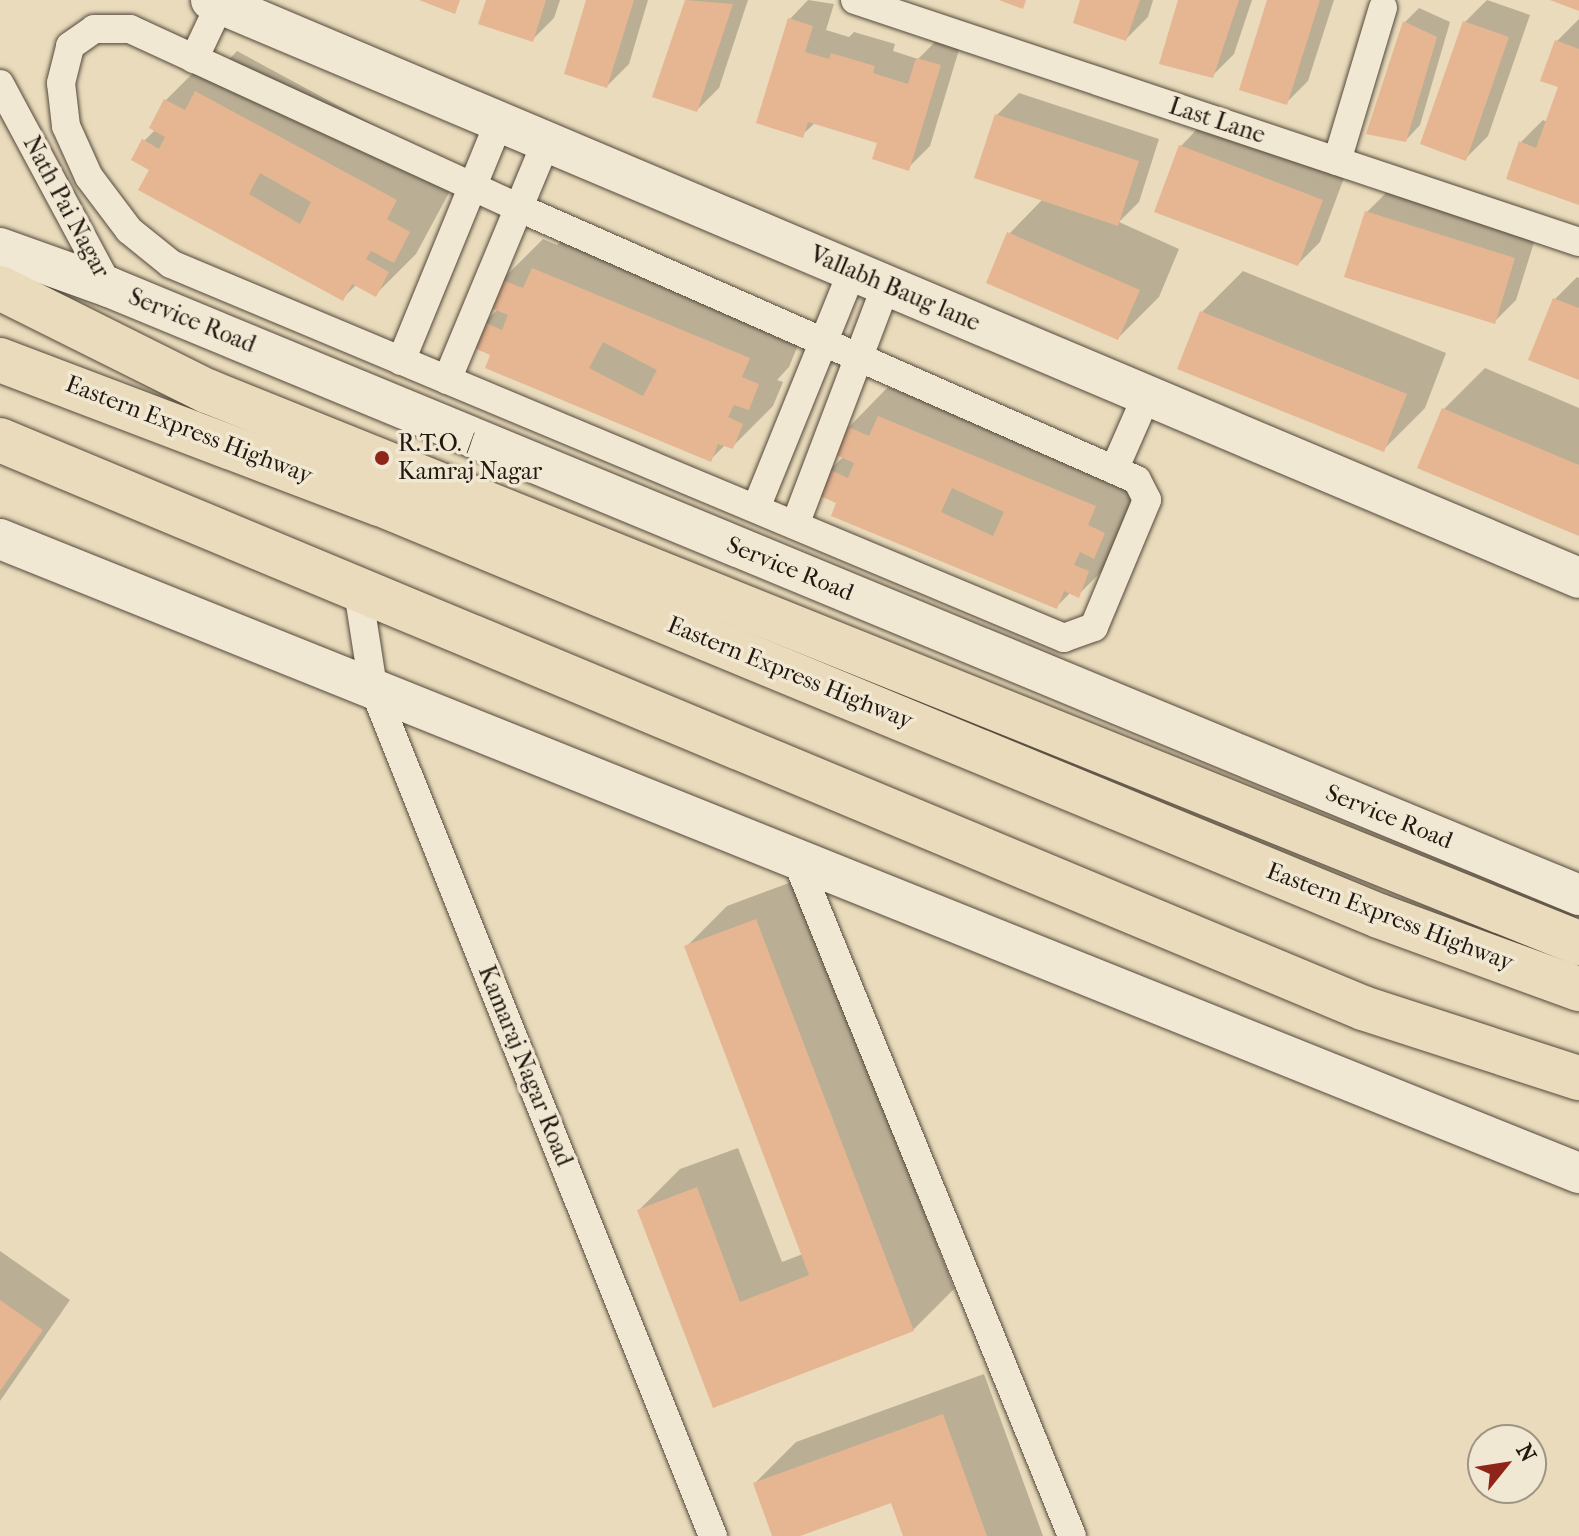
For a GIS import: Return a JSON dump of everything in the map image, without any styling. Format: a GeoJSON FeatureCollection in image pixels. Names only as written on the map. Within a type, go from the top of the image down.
{"type":"FeatureCollection","features":[{"type":"Feature","properties":{"kind":"highway"},"geometry":{"type":"LineString","coordinates":[[0,288],[207,391],[1579,943]]}},
{"type":"Feature","properties":{"kind":"highway"},"geometry":{"type":"LineString","coordinates":[[0,335],[123,402]]}},
{"type":"Feature","properties":{"kind":"highway","name":"Eastern Express Highway"},"geometry":{"type":"LineString","coordinates":[[0,360],[123,402],[1379,916],[1579,989]]}},
{"type":"Feature","properties":{"kind":"highway"},"geometry":{"type":"LineString","coordinates":[[0,440],[1363,1008],[1579,1078]]}},
{"type":"Feature","properties":{"kind":"highway"},"geometry":{"type":"LineString","coordinates":[[0,458],[95,482]]}},
{"type":"Feature","properties":{"kind":"street","name":"Last Lane"},"geometry":{"type":"LineString","coordinates":[[855,0],[891,6],[1579,242]]}},
{"type":"Feature","properties":{"kind":"street"},"geometry":{"type":"LineString","coordinates":[[194,59],[215,2]]}},
{"type":"Feature","properties":{"kind":"street","name":"Vallabh Baug lane"},"geometry":{"type":"LineString","coordinates":[[215,2],[1579,578]]}},
{"type":"Feature","properties":{"kind":"street"},"geometry":{"type":"LineString","coordinates":[[1337,161],[1383,8]]}},
{"type":"Feature","properties":{"kind":"street"},"geometry":{"type":"LineString","coordinates":[[94,29],[130,29],[194,59],[517,207],[1137,480],[1147,500],[1094,627],[1074,638],[171,264],[129,230],[89,177],[66,126],[61,83],[70,46],[94,29]]}},
{"type":"Feature","properties":{"kind":"street","name":"Nath Pai Nagar"},"geometry":{"type":"LineString","coordinates":[[0,84],[109,287]]}},
{"type":"Feature","properties":{"kind":"street"},"geometry":{"type":"LineString","coordinates":[[401,361],[499,122]]}},
{"type":"Feature","properties":{"kind":"street"},"geometry":{"type":"LineString","coordinates":[[447,380],[546,142]]}},
{"type":"Feature","properties":{"kind":"street","name":"Service Road"},"geometry":{"type":"LineString","coordinates":[[0,248],[109,287],[1579,895]]}},
{"type":"Feature","properties":{"kind":"street"},"geometry":{"type":"LineString","coordinates":[[756,508],[824,343],[869,278]]}},
{"type":"Feature","properties":{"kind":"street"},"geometry":{"type":"LineString","coordinates":[[795,525],[861,358],[869,278]]}},
{"type":"Feature","properties":{"kind":"street"},"geometry":{"type":"LineString","coordinates":[[1114,470],[1147,395]]}},
{"type":"Feature","properties":{"kind":"street"},"geometry":{"type":"LineString","coordinates":[[0,539],[1579,1173]]}},
{"type":"Feature","properties":{"kind":"street","name":"Kamaraj Nagar Road"},"geometry":{"type":"LineString","coordinates":[[358,591],[373,687],[713,1536]]}},
{"type":"Feature","properties":{"kind":"street"},"geometry":{"type":"LineString","coordinates":[[795,856],[1072,1536]]}},
{"type":"Feature","properties":{"kind":"building"},"geometry":{"type":"Polygon","coordinates":[[[419,0],[460,0],[455,14],[419,0]]]}},
{"type":"Feature","properties":{"kind":"building"},"geometry":{"type":"Polygon","coordinates":[[[486,0],[546,0],[533,42],[478,24],[486,0]]]}},
{"type":"Feature","properties":{"kind":"building"},"geometry":{"type":"Polygon","coordinates":[[[586,0],[634,0],[607,88],[564,74],[586,0]]]}},
{"type":"Feature","properties":{"kind":"building"},"geometry":{"type":"Polygon","coordinates":[[[685,0],[733,4],[697,112],[652,97],[685,0]]]}},
{"type":"Feature","properties":{"kind":"building"},"geometry":{"type":"Polygon","coordinates":[[[999,0],[1026,0],[1023,9],[999,0]]]}},
{"type":"Feature","properties":{"kind":"building"},"geometry":{"type":"Polygon","coordinates":[[[1080,0],[1140,0],[1126,41],[1073,23],[1080,0]]]}},
{"type":"Feature","properties":{"kind":"building"},"geometry":{"type":"Polygon","coordinates":[[[1178,0],[1239,0],[1213,78],[1159,64],[1178,0]]]}},
{"type":"Feature","properties":{"kind":"building"},"geometry":{"type":"Polygon","coordinates":[[[1267,0],[1320,0],[1287,105],[1239,90],[1267,0]]]}},
{"type":"Feature","properties":{"kind":"building"},"geometry":{"type":"Polygon","coordinates":[[[1550,0],[1579,0],[1579,11],[1550,0]]]}},
{"type":"Feature","properties":{"kind":"building"},"geometry":{"type":"Polygon","coordinates":[[[788,18],[813,26],[805,52],[829,59],[831,53],[875,66],[873,73],[908,84],[916,58],[941,65],[909,171],[872,159],[877,143],[808,122],[803,138],[756,123],[788,18]]]}},
{"type":"Feature","properties":{"kind":"building"},"geometry":{"type":"Polygon","coordinates":[[[1403,21],[1437,37],[1406,142],[1366,134],[1403,21]]]}},
{"type":"Feature","properties":{"kind":"building"},"geometry":{"type":"Polygon","coordinates":[[[1463,21],[1509,37],[1466,161],[1420,144],[1463,21]]]}},
{"type":"Feature","properties":{"kind":"building"},"geometry":{"type":"Polygon","coordinates":[[[1555,40],[1579,49],[1579,205],[1506,179],[1519,141],[1536,148],[1558,87],[1540,81],[1555,40]]]}},
{"type":"Feature","properties":{"kind":"building"},"geometry":{"type":"Polygon","coordinates":[[[195,91],[397,200],[387,219],[410,232],[394,263],[371,251],[366,259],[389,272],[376,297],[352,284],[343,301],[138,190],[149,170],[131,160],[142,139],[159,149],[165,137],[149,128],[164,99],[185,110],[195,91]],[[260,173],[249,194],[300,224],[311,202],[260,173]]]}},
{"type":"Feature","properties":{"kind":"building"},"geometry":{"type":"Polygon","coordinates":[[[995,114],[1139,161],[1118,226],[974,178],[995,114]]]}},
{"type":"Feature","properties":{"kind":"building"},"geometry":{"type":"Polygon","coordinates":[[[1179,145],[1323,200],[1298,266],[1154,212],[1179,145]]]}},
{"type":"Feature","properties":{"kind":"building"},"geometry":{"type":"Polygon","coordinates":[[[1365,211],[1515,258],[1495,324],[1344,277],[1365,211]]]}},
{"type":"Feature","properties":{"kind":"building"},"geometry":{"type":"Polygon","coordinates":[[[1007,232],[1140,290],[1118,340],[986,283],[1007,232]]]}},
{"type":"Feature","properties":{"kind":"building"},"geometry":{"type":"Polygon","coordinates":[[[532,268],[750,358],[742,377],[759,384],[749,410],[734,405],[728,417],[743,424],[733,449],[718,444],[711,462],[485,368],[490,355],[472,347],[482,321],[502,330],[508,315],[488,307],[500,279],[523,288],[532,268]],[[603,342],[589,368],[643,396],[657,370],[603,342]]]}},
{"type":"Feature","properties":{"kind":"building"},"geometry":{"type":"Polygon","coordinates":[[[1553,298],[1579,308],[1579,380],[1528,360],[1553,298]]]}},
{"type":"Feature","properties":{"kind":"building"},"geometry":{"type":"Polygon","coordinates":[[[1200,311],[1407,394],[1384,452],[1177,369],[1200,311]]]}},
{"type":"Feature","properties":{"kind":"building"},"geometry":{"type":"Polygon","coordinates":[[[1442,408],[1579,465],[1579,536],[1417,468],[1442,408]]]}},
{"type":"Feature","properties":{"kind":"building"},"geometry":{"type":"Polygon","coordinates":[[[878,416],[1096,506],[1088,525],[1105,533],[1094,559],[1080,552],[1074,565],[1089,571],[1079,598],[1064,591],[1057,609],[831,516],[836,503],[818,495],[828,469],[848,478],[854,463],[834,454],[846,426],[869,436],[878,416]],[[952,488],[941,512],[993,536],[1004,512],[952,488]]]}},
{"type":"Feature","properties":{"kind":"building"},"geometry":{"type":"Polygon","coordinates":[[[756,919],[914,1331],[713,1408],[637,1210],[697,1187],[740,1302],[809,1275],[684,946],[756,919]]]}},
{"type":"Feature","properties":{"kind":"building"},"geometry":{"type":"Polygon","coordinates":[[[0,1300],[43,1330],[0,1391],[0,1300]]]}},
{"type":"Feature","properties":{"kind":"building"},"geometry":{"type":"Polygon","coordinates":[[[943,1414],[987,1536],[903,1536],[891,1503],[800,1536],[772,1536],[753,1483],[943,1414]]]}},
{"type":"Feature","properties":{"kind":"place","name":"R.T.O. / Kamraj Nagar"},"geometry":{"type":"Point","coordinates":[382,458]}}]}
